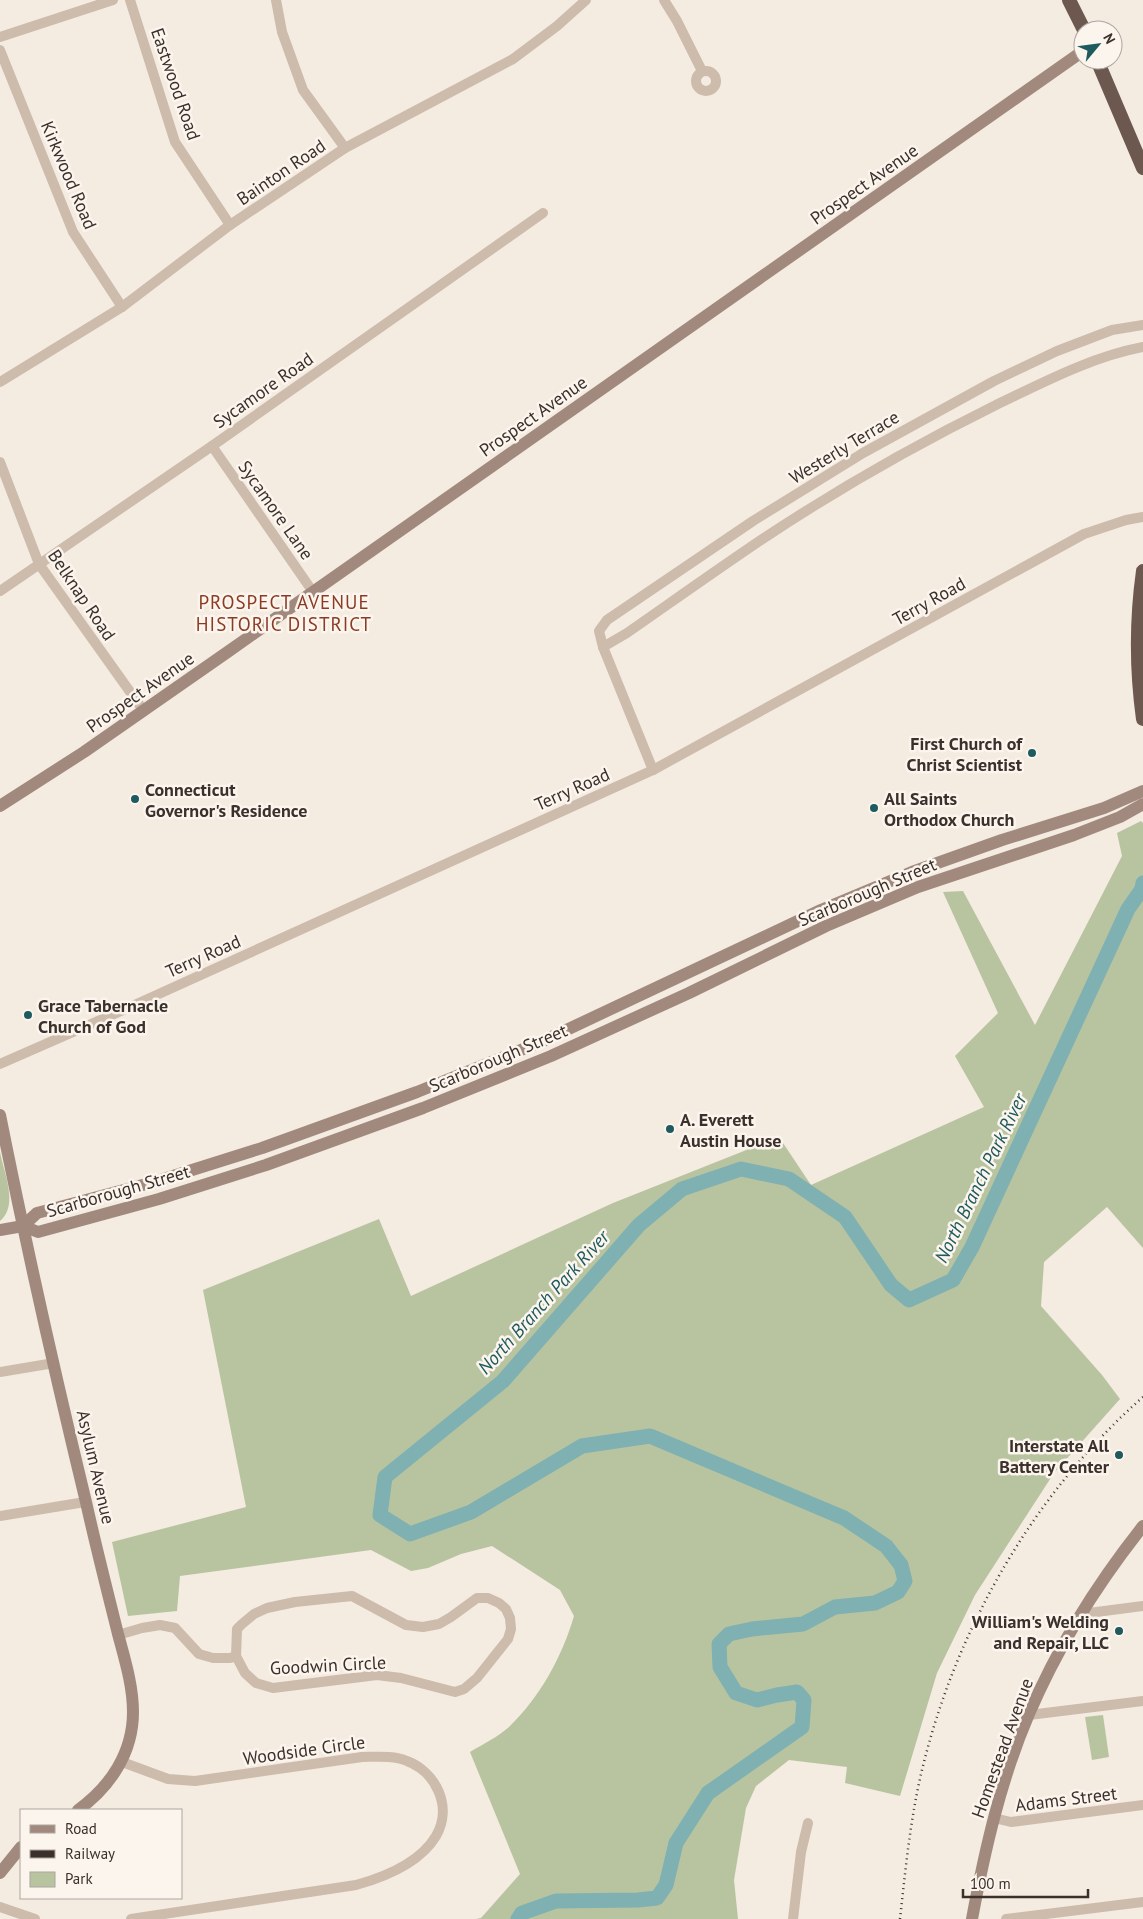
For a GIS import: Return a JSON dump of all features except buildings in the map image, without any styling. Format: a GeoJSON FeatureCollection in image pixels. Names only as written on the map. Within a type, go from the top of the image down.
{"type":"FeatureCollection","features":[{"type":"Feature","properties":{"kind":"highway"},"geometry":{"type":"LineString","coordinates":[[1069,0],[1079,20]]}},
{"type":"Feature","properties":{"kind":"highway"},"geometry":{"type":"LineString","coordinates":[[1101,70],[1143,168]]}},
{"type":"Feature","properties":{"kind":"highway"},"geometry":{"type":"LineString","coordinates":[[1143,571],[1138,608],[1137,644],[1143,719]]}},
{"type":"Feature","properties":{"kind":"main road","name":"Prospect Avenue"},"geometry":{"type":"LineString","coordinates":[[0,806],[84,752],[1073,58]]}},
{"type":"Feature","properties":{"kind":"main road","name":"Scarborough Street"},"geometry":{"type":"LineString","coordinates":[[1143,791],[1098,810],[1030,831],[912,872],[821,910],[543,1041],[416,1092],[262,1148],[154,1182],[37,1214],[23,1226],[38,1232],[159,1199],[266,1165],[423,1108],[551,1056],[688,993],[826,926],[918,887],[1074,835],[1113,820],[1143,804]]}},
{"type":"Feature","properties":{"kind":"main road"},"geometry":{"type":"LineString","coordinates":[[912,872],[918,887]]}},
{"type":"Feature","properties":{"kind":"main road"},"geometry":{"type":"LineString","coordinates":[[821,910],[826,926]]}},
{"type":"Feature","properties":{"kind":"main road"},"geometry":{"type":"LineString","coordinates":[[681,977],[688,993]]}},
{"type":"Feature","properties":{"kind":"main road"},"geometry":{"type":"LineString","coordinates":[[543,1041],[551,1056]]}},
{"type":"Feature","properties":{"kind":"main road"},"geometry":{"type":"LineString","coordinates":[[416,1092],[423,1108]]}},
{"type":"Feature","properties":{"kind":"main road","name":"Asylum Avenue"},"geometry":{"type":"LineString","coordinates":[[0,1115],[85,1502],[129,1676],[133,1712],[131,1736],[122,1762],[101,1790],[79,1809]]}},
{"type":"Feature","properties":{"kind":"main road"},"geometry":{"type":"LineString","coordinates":[[262,1148],[266,1165]]}},
{"type":"Feature","properties":{"kind":"main road"},"geometry":{"type":"LineString","coordinates":[[154,1182],[159,1199]]}},
{"type":"Feature","properties":{"kind":"main road"},"geometry":{"type":"LineString","coordinates":[[0,1230],[23,1226]]}},
{"type":"Feature","properties":{"kind":"main road","name":"Homestead Avenue"},"geometry":{"type":"LineString","coordinates":[[972,1919],[994,1818],[1029,1715],[1060,1651],[1081,1614],[1111,1566],[1143,1526]]}},
{"type":"Feature","properties":{"kind":"main road"},"geometry":{"type":"LineString","coordinates":[[0,1873],[20,1848]]}},
{"type":"Feature","properties":{"kind":"street"},"geometry":{"type":"LineString","coordinates":[[0,37],[113,0]]}},
{"type":"Feature","properties":{"kind":"street","name":"Eastwood Road"},"geometry":{"type":"LineString","coordinates":[[130,0],[175,142],[230,225]]}},
{"type":"Feature","properties":{"kind":"street"},"geometry":{"type":"LineString","coordinates":[[276,0],[282,32],[303,90],[345,148]]}},
{"type":"Feature","properties":{"kind":"street","name":"Bainton Road"},"geometry":{"type":"LineString","coordinates":[[0,382],[122,307],[230,225],[345,148],[513,59],[557,26],[586,0]]}},
{"type":"Feature","properties":{"kind":"street"},"geometry":{"type":"LineString","coordinates":[[664,0],[678,21],[702,71]]}},
{"type":"Feature","properties":{"kind":"street","name":"Kirkwood Road"},"geometry":{"type":"LineString","coordinates":[[0,50],[73,232],[122,307]]}},
{"type":"Feature","properties":{"kind":"street","name":"Sycamore Road"},"geometry":{"type":"LineString","coordinates":[[0,591],[212,446],[543,213]]}},
{"type":"Feature","properties":{"kind":"street","name":"Westerly Terrace"},"geometry":{"type":"LineString","coordinates":[[654,770],[603,647],[599,631],[607,620],[753,521],[863,452],[994,381],[1057,351],[1112,330],[1143,325]]}},
{"type":"Feature","properties":{"kind":"street","name":"Westerly Terrace"},"geometry":{"type":"LineString","coordinates":[[603,647],[628,633],[764,538],[824,500],[955,426],[1069,370],[1120,351],[1143,347]]}},
{"type":"Feature","properties":{"kind":"street","name":"Sycamore Lane"},"geometry":{"type":"LineString","coordinates":[[212,446],[313,592]]}},
{"type":"Feature","properties":{"kind":"street","name":"Belknap Road"},"geometry":{"type":"LineString","coordinates":[[0,462],[39,564],[143,710]]}},
{"type":"Feature","properties":{"kind":"street","name":"Terry Road"},"geometry":{"type":"LineString","coordinates":[[0,1064],[130,1008],[654,770],[1084,534],[1126,520],[1143,517]]}},
{"type":"Feature","properties":{"kind":"street"},"geometry":{"type":"LineString","coordinates":[[0,1372],[54,1363]]}},
{"type":"Feature","properties":{"kind":"street"},"geometry":{"type":"LineString","coordinates":[[0,1516],[85,1502]]}},
{"type":"Feature","properties":{"kind":"street","name":"Goodwin Circle"},"geometry":{"type":"LineString","coordinates":[[352,1596],[406,1625],[423,1627],[439,1624],[452,1617],[476,1598],[488,1598],[506,1609],[510,1618],[511,1629],[508,1639],[477,1678],[464,1689],[454,1692],[401,1678],[377,1674],[272,1688],[256,1683],[246,1673],[236,1656],[237,1629],[242,1624],[254,1614],[267,1608],[295,1602],[352,1596]]}},
{"type":"Feature","properties":{"kind":"street"},"geometry":{"type":"LineString","coordinates":[[1081,1614],[1143,1606]]}},
{"type":"Feature","properties":{"kind":"street"},"geometry":{"type":"LineString","coordinates":[[118,1635],[160,1625],[175,1628],[199,1654],[213,1658],[236,1656]]}},
{"type":"Feature","properties":{"kind":"street"},"geometry":{"type":"LineString","coordinates":[[1029,1715],[1143,1701]]}},
{"type":"Feature","properties":{"kind":"street","name":"Woodside Circle"},"geometry":{"type":"LineString","coordinates":[[122,1762],[168,1779],[195,1781],[362,1757],[385,1756],[406,1760],[423,1769],[435,1782],[443,1807],[442,1821],[436,1836],[410,1863],[376,1880],[356,1885],[131,1919]]}},
{"type":"Feature","properties":{"kind":"street","name":"Adams Street"},"geometry":{"type":"LineString","coordinates":[[994,1818],[1010,1822],[1143,1806]]}},
{"type":"Feature","properties":{"kind":"street"},"geometry":{"type":"LineString","coordinates":[[793,1919],[801,1852],[808,1823]]}},
{"type":"Feature","properties":{"kind":"street"},"geometry":{"type":"LineString","coordinates":[[1006,1919],[1035,1917],[1143,1902]]}},
{"type":"Feature","properties":{"kind":"street"},"geometry":{"type":"LineString","coordinates":[[0,1907],[35,1919]]}},
{"type":"Feature","properties":{"kind":"green space"},"geometry":{"type":"Polygon","coordinates":[[[1141,821],[1143,823],[1143,1248],[1107,1207],[1044,1262],[1041,1306],[1102,1375],[1120,1399],[1054,1473],[975,1595],[937,1673],[900,1796],[845,1783],[847,1767],[789,1760],[756,1786],[746,1808],[734,1880],[738,1919],[476,1919],[481,1918],[520,1874],[470,1752],[509,1727],[531,1703],[549,1676],[574,1616],[560,1590],[492,1546],[461,1554],[428,1568],[411,1571],[371,1550],[180,1576],[177,1611],[128,1616],[112,1542],[246,1507],[203,1290],[379,1219],[411,1296],[613,1203],[779,1137],[811,1185],[984,1107],[955,1056],[998,1013],[943,892],[963,891],[1035,1025],[1122,856],[1117,833],[1141,821]]]}},
{"type":"Feature","properties":{"kind":"green space"},"geometry":{"type":"Polygon","coordinates":[[[0,1152],[9,1189],[9,1207],[6,1215],[0,1221],[0,1152]]]}},
{"type":"Feature","properties":{"kind":"green space"},"geometry":{"type":"Polygon","coordinates":[[[1103,1715],[1109,1757],[1092,1760],[1085,1717],[1103,1715]]]}},
{"type":"Feature","properties":{"kind":"waterway","name":"North Branch Park River"},"geometry":{"type":"LineString","coordinates":[[518,1919],[522,1913],[556,1901],[657,1898],[666,1885],[676,1843],[708,1793],[802,1727],[804,1700],[797,1692],[757,1700],[736,1693],[720,1667],[719,1644],[729,1634],[752,1629],[803,1624],[835,1607],[875,1603],[898,1592],[905,1581],[901,1565],[886,1546],[844,1518],[650,1436],[582,1446],[471,1512],[410,1534],[380,1515],[385,1477],[503,1381],[639,1225],[682,1189],[741,1169],[789,1179],[845,1217],[891,1285],[909,1300],[953,1280],[972,1247],[1128,909],[1142,889],[1143,883]]}},
{"type":"Feature","properties":{"kind":"railway"},"geometry":{"type":"LineString","coordinates":[[900,1919],[913,1818],[925,1758],[940,1707],[959,1657],[981,1609],[1007,1561],[1037,1516],[1069,1474],[1105,1434],[1143,1397]]}},
{"type":"Feature","properties":{"kind":"place","name":"First Church of Christ Scientist"},"geometry":{"type":"Point","coordinates":[1032,753]}},
{"type":"Feature","properties":{"kind":"place","name":"Connecticut Governor's Residence"},"geometry":{"type":"Point","coordinates":[135,799]}},
{"type":"Feature","properties":{"kind":"place","name":"All Saints Orthodox Church"},"geometry":{"type":"Point","coordinates":[874,808]}},
{"type":"Feature","properties":{"kind":"place","name":"Grace Tabernacle Church of God"},"geometry":{"type":"Point","coordinates":[28,1015]}},
{"type":"Feature","properties":{"kind":"place","name":"A. Everett Austin House"},"geometry":{"type":"Point","coordinates":[670,1129]}},
{"type":"Feature","properties":{"kind":"place","name":"Interstate All Battery Center"},"geometry":{"type":"Point","coordinates":[1119,1455]}},
{"type":"Feature","properties":{"kind":"place","name":"William's Welding and Repair, LLC"},"geometry":{"type":"Point","coordinates":[1119,1631]}},
{"type":"Feature","properties":{"kind":"district","name":"PROSPECT AVENUE HISTORIC DISTRICT"},"geometry":{"type":"Point","coordinates":[284,613]}}]}
